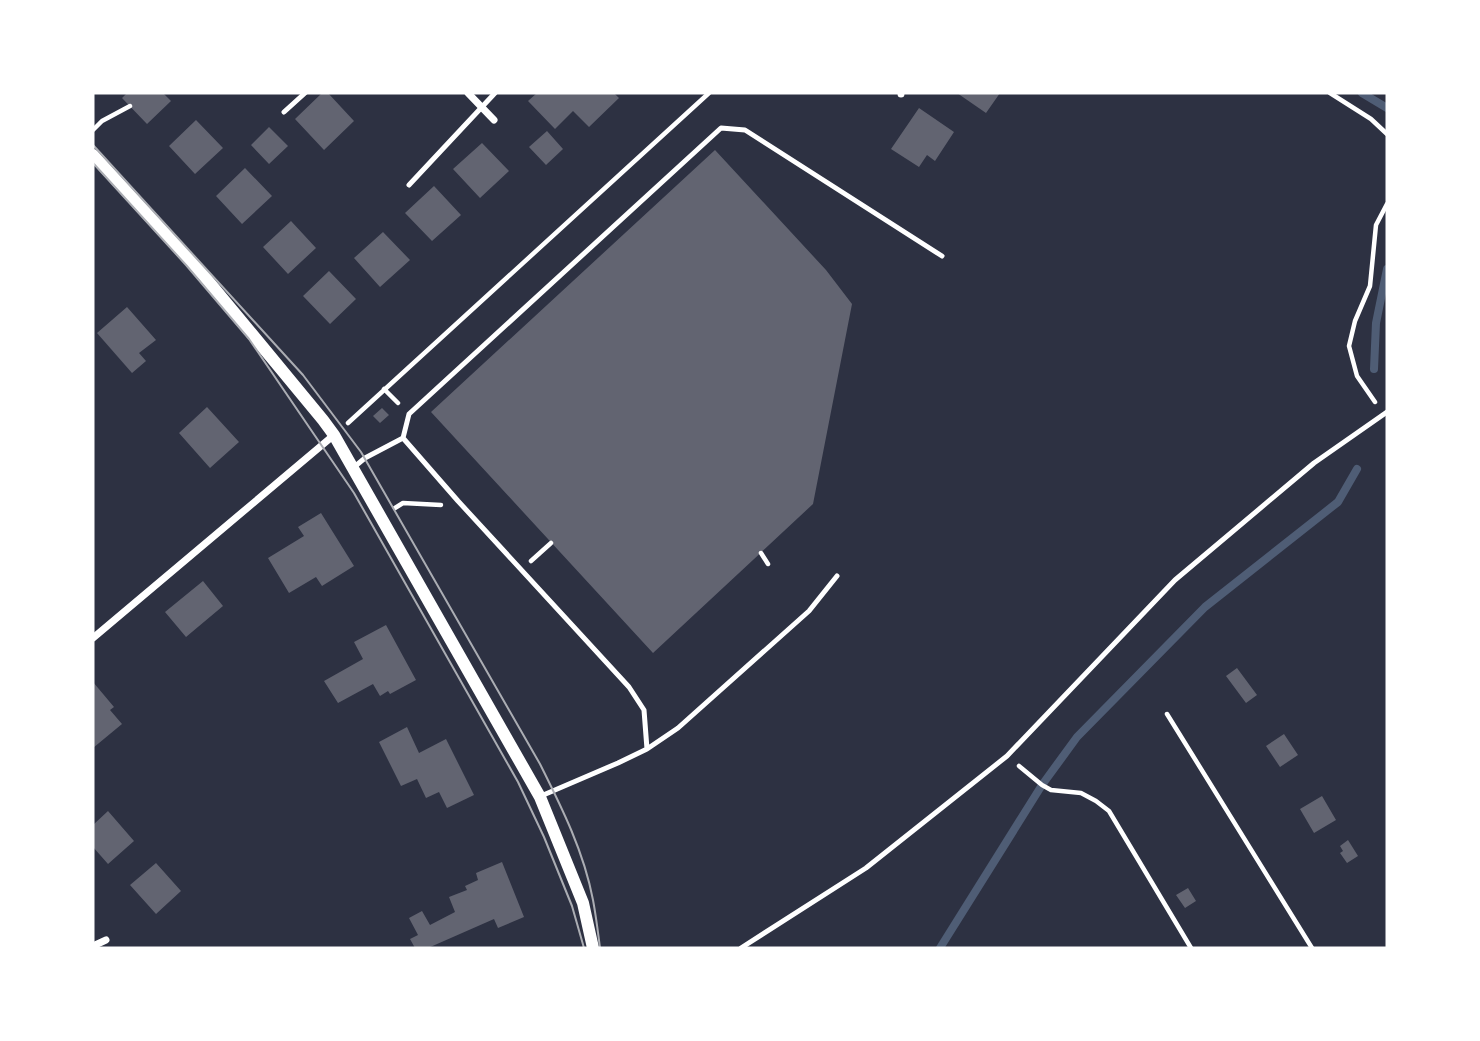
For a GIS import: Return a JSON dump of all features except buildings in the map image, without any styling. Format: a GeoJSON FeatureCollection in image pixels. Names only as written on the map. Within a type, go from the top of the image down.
{"type":"FeatureCollection","features":[{"type":"Feature","properties":{"kind":"street"},"geometry":{"type":"LineString","coordinates":[[468,93],[494,120]]}},
{"type":"Feature","properties":{"kind":"street"},"geometry":{"type":"LineString","coordinates":[[93,155],[204,276],[334,435],[540,797],[583,904],[593,948]]}},
{"type":"Feature","properties":{"kind":"street"},"geometry":{"type":"LineString","coordinates":[[93,638],[334,435]]}},
{"type":"Feature","properties":{"kind":"street"},"geometry":{"type":"LineString","coordinates":[[93,946],[106,940]]}},
{"type":"Feature","properties":{"kind":"lane"},"geometry":{"type":"LineString","coordinates":[[284,113],[305,93]]}},
{"type":"Feature","properties":{"kind":"lane"},"geometry":{"type":"LineString","coordinates":[[409,185],[495,93]]}},
{"type":"Feature","properties":{"kind":"lane"},"geometry":{"type":"LineString","coordinates":[[353,468],[365,458],[403,438],[409,414],[721,128],[746,130],[942,256]]}},
{"type":"Feature","properties":{"kind":"lane"},"geometry":{"type":"LineString","coordinates":[[741,948],[866,868],[1007,757],[1175,580],[1314,463],[1386,413]]}},
{"type":"Feature","properties":{"kind":"lane"},"geometry":{"type":"LineString","coordinates":[[403,438],[629,687],[643,710],[647,749]]}},
{"type":"Feature","properties":{"kind":"lane"},"geometry":{"type":"LineString","coordinates":[[540,797],[647,749],[678,728],[809,611],[837,576]]}},
{"type":"Feature","properties":{"kind":"path"},"geometry":{"type":"LineString","coordinates":[[334,435],[709,93]]}},
{"type":"Feature","properties":{"kind":"path"},"geometry":{"type":"LineString","coordinates":[[1329,93],[1371,119],[1387,134]]}},
{"type":"Feature","properties":{"kind":"path"},"geometry":{"type":"LineString","coordinates":[[93,130],[102,121],[130,106]]}},
{"type":"Feature","properties":{"kind":"path"},"geometry":{"type":"LineString","coordinates":[[1386,413],[1357,376],[1349,346],[1355,321],[1370,286],[1376,225],[1387,204]]}},
{"type":"Feature","properties":{"kind":"path"},"geometry":{"type":"LineString","coordinates":[[403,503],[447,506],[458,501]]}},
{"type":"Feature","properties":{"kind":"path"},"geometry":{"type":"LineString","coordinates":[[522,570],[551,543]]}},
{"type":"Feature","properties":{"kind":"path"},"geometry":{"type":"LineString","coordinates":[[761,553],[768,564]]}},
{"type":"Feature","properties":{"kind":"path"},"geometry":{"type":"LineString","coordinates":[[1167,714],[1312,948]]}},
{"type":"Feature","properties":{"kind":"path"},"geometry":{"type":"LineString","coordinates":[[1007,757],[1051,790],[1081,793],[1109,811],[1191,948]]}},
{"type":"Feature","properties":{"kind":"waterway"},"geometry":{"type":"LineString","coordinates":[[1362,93],[1387,108]]}},
{"type":"Feature","properties":{"kind":"waterway"},"geometry":{"type":"LineString","coordinates":[[1374,369],[1376,323],[1387,269]]}},
{"type":"Feature","properties":{"kind":"waterway"},"geometry":{"type":"LineString","coordinates":[[940,948],[1042,785],[1077,737],[1205,607],[1338,502],[1357,469]]}},
{"type":"Feature","properties":{"kind":"tram line"},"geometry":{"type":"LineString","coordinates":[[93,145],[303,375],[361,452],[540,764],[556,797],[589,882],[600,948]]}},
{"type":"Feature","properties":{"kind":"tram line"},"geometry":{"type":"LineString","coordinates":[[93,163],[249,339],[354,493],[518,782],[572,906],[584,948]]}}]}
